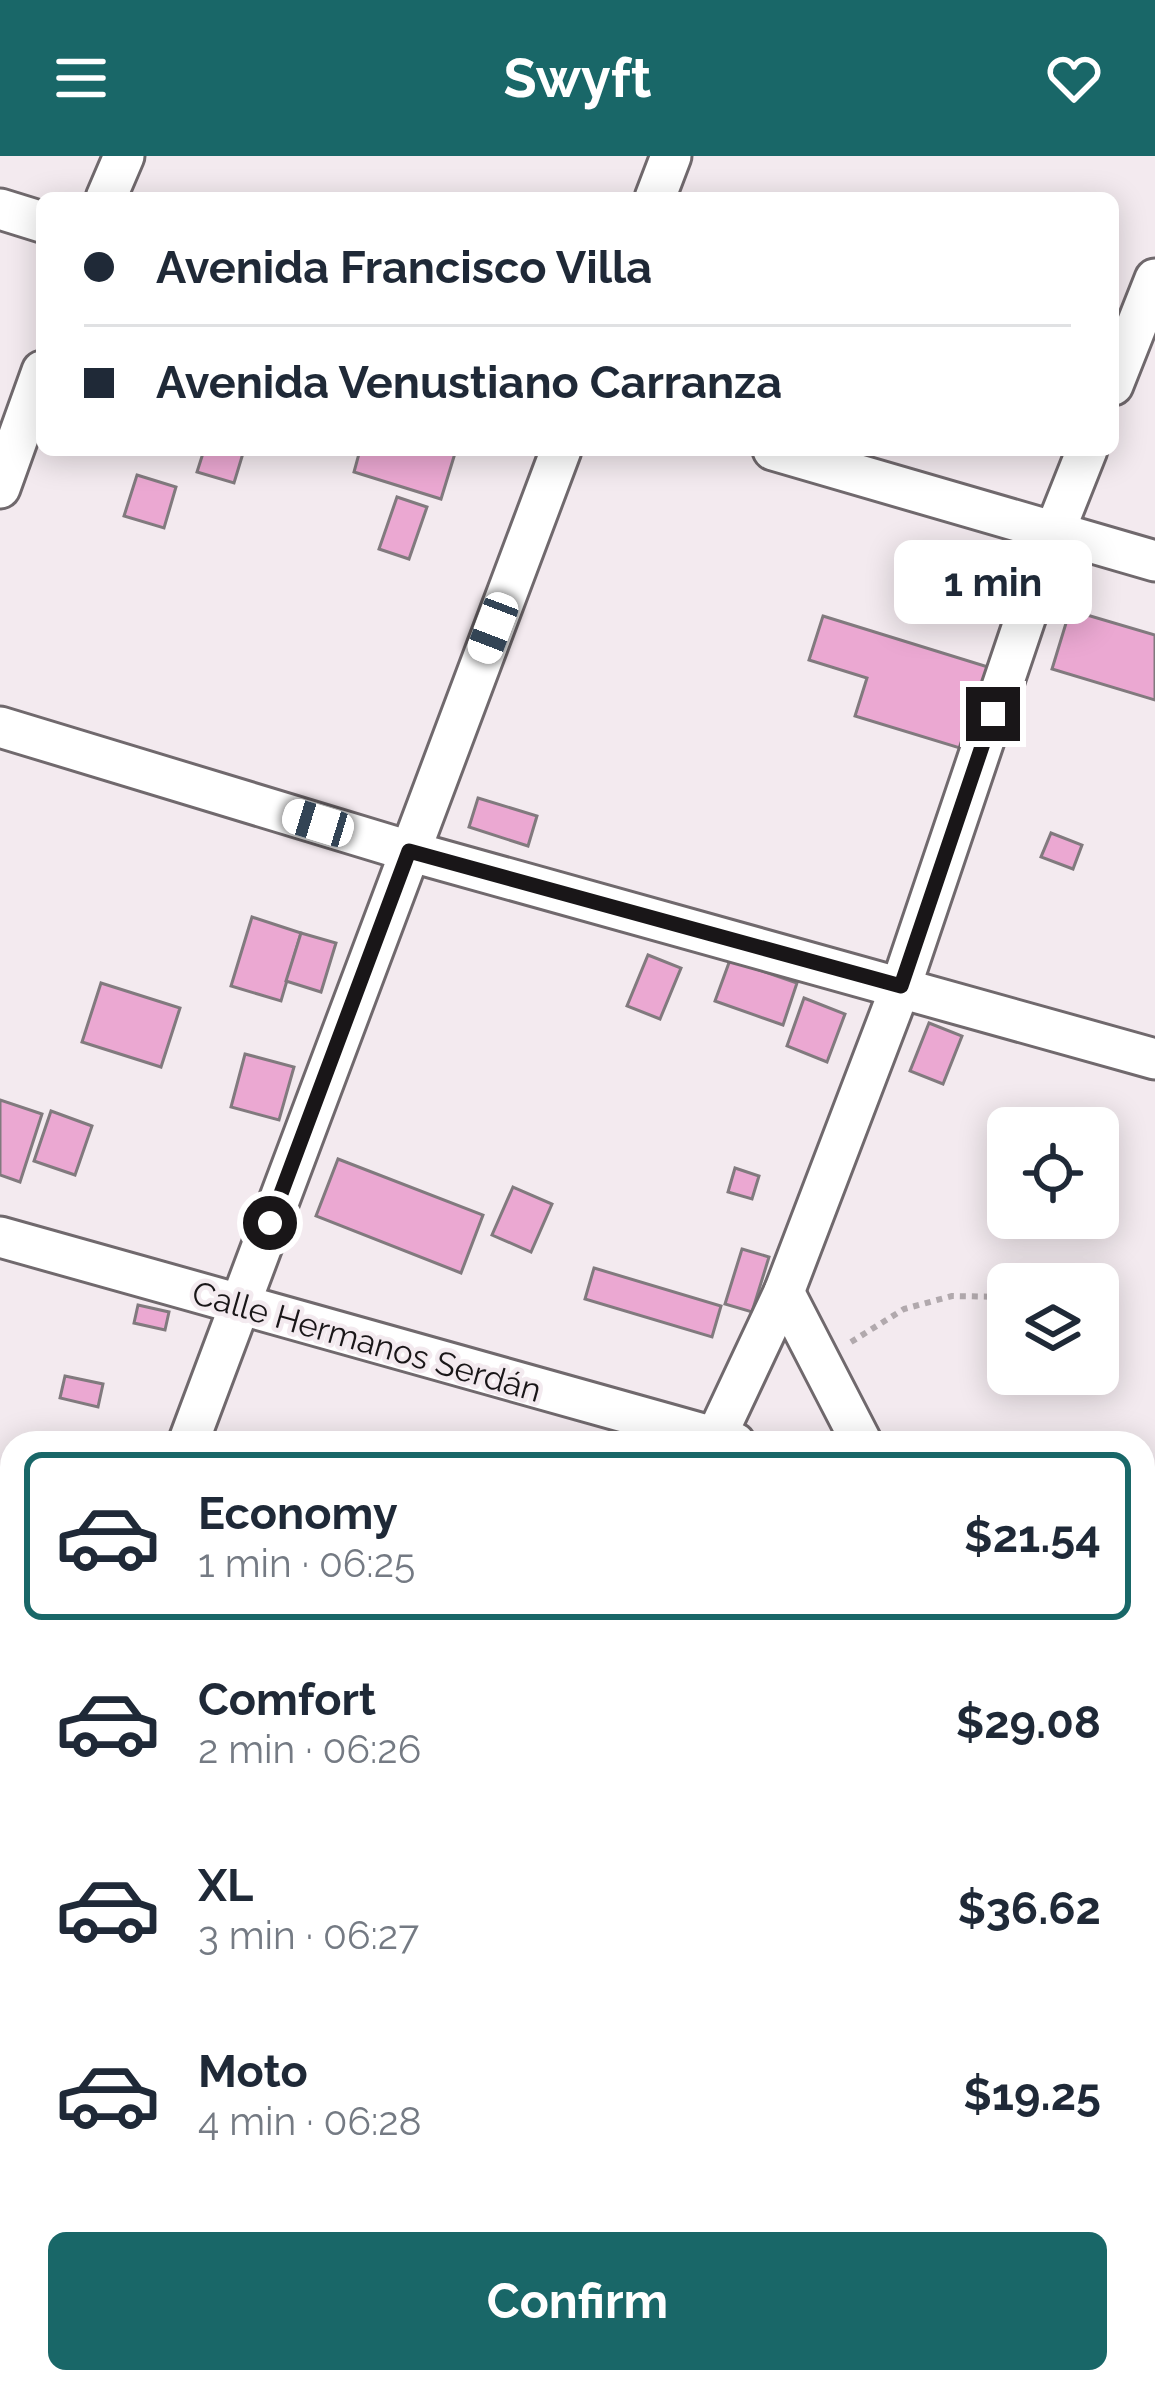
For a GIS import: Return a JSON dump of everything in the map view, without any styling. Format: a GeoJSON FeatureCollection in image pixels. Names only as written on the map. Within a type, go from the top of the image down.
{"type":"FeatureCollection","features":[{"type":"Feature","properties":{"kind":"street"},"geometry":{"type":"LineString","coordinates":[[109,192],[124,156]]}},
{"type":"Feature","properties":{"kind":"street"},"geometry":{"type":"LineString","coordinates":[[658,192],[671,156]]}},
{"type":"Feature","properties":{"kind":"street"},"geometry":{"type":"LineString","coordinates":[[0,209],[36,220]]}},
{"type":"Feature","properties":{"kind":"street"},"geometry":{"type":"LineString","coordinates":[[1119,370],[1155,279]]}},
{"type":"Feature","properties":{"kind":"street"},"geometry":{"type":"LineString","coordinates":[[0,488],[36,388]]}},
{"type":"Feature","properties":{"kind":"street"},"geometry":{"type":"LineString","coordinates":[[192,1431],[558,456]]}},
{"type":"Feature","properties":{"kind":"street"},"geometry":{"type":"LineString","coordinates":[[793,456],[1155,561]]}},
{"type":"Feature","properties":{"kind":"street"},"geometry":{"type":"LineString","coordinates":[[725,1431],[901,986],[1054,533],[1085,456]]}},
{"type":"Feature","properties":{"kind":"street"},"geometry":{"type":"LineString","coordinates":[[0,727],[409,851],[1155,1059]]}},
{"type":"Feature","properties":{"kind":"street","name":"Calle Hermanos Serdán"},"geometry":{"type":"LineString","coordinates":[[0,1237],[686,1431]]}},
{"type":"Feature","properties":{"kind":"street"},"geometry":{"type":"LineString","coordinates":[[784,1292],[856,1431]]}},
{"type":"Feature","properties":{"kind":"path"},"geometry":{"type":"LineString","coordinates":[[819,1353],[855,1340],[904,1309],[952,1296],[987,1297]]}},
{"type":"Feature","properties":{"kind":"building"},"geometry":{"type":"Polygon","coordinates":[[[202,456],[242,456],[234,483],[197,472],[202,456]]]}},
{"type":"Feature","properties":{"kind":"building"},"geometry":{"type":"Polygon","coordinates":[[[358,456],[454,456],[441,499],[354,472],[358,456]]]}},
{"type":"Feature","properties":{"kind":"building"},"geometry":{"type":"Polygon","coordinates":[[[137,475],[176,487],[164,528],[124,516],[137,475]]]}},
{"type":"Feature","properties":{"kind":"building"},"geometry":{"type":"Polygon","coordinates":[[[397,497],[427,507],[409,559],[379,549],[397,497]]]}},
{"type":"Feature","properties":{"kind":"building"},"geometry":{"type":"Polygon","coordinates":[[[1070,610],[1155,635],[1155,700],[1052,669],[1070,610]]]}},
{"type":"Feature","properties":{"kind":"building"},"geometry":{"type":"Polygon","coordinates":[[[823,616],[988,667],[963,749],[855,716],[867,678],[809,660],[823,616]]]}},
{"type":"Feature","properties":{"kind":"building"},"geometry":{"type":"Polygon","coordinates":[[[478,798],[537,816],[528,846],[469,827],[478,798]]]}},
{"type":"Feature","properties":{"kind":"building"},"geometry":{"type":"Polygon","coordinates":[[[1051,833],[1082,845],[1073,869],[1041,857],[1051,833]]]}},
{"type":"Feature","properties":{"kind":"building"},"geometry":{"type":"Polygon","coordinates":[[[252,917],[301,933],[281,1001],[231,986],[252,917]]]}},
{"type":"Feature","properties":{"kind":"building"},"geometry":{"type":"Polygon","coordinates":[[[301,933],[336,943],[321,992],[286,981],[301,933]]]}},
{"type":"Feature","properties":{"kind":"building"},"geometry":{"type":"Polygon","coordinates":[[[648,955],[681,968],[660,1019],[627,1006],[648,955]]]}},
{"type":"Feature","properties":{"kind":"building"},"geometry":{"type":"Polygon","coordinates":[[[730,960],[797,983],[783,1025],[715,1001],[730,960]]]}},
{"type":"Feature","properties":{"kind":"building"},"geometry":{"type":"Polygon","coordinates":[[[101,983],[180,1008],[161,1067],[82,1042],[101,983]]]}},
{"type":"Feature","properties":{"kind":"building"},"geometry":{"type":"Polygon","coordinates":[[[804,998],[845,1014],[827,1062],[787,1046],[804,998]]]}},
{"type":"Feature","properties":{"kind":"building"},"geometry":{"type":"Polygon","coordinates":[[[929,1023],[962,1036],[943,1084],[910,1071],[929,1023]]]}},
{"type":"Feature","properties":{"kind":"building"},"geometry":{"type":"Polygon","coordinates":[[[245,1054],[294,1067],[279,1120],[231,1107],[245,1054]]]}},
{"type":"Feature","properties":{"kind":"building"},"geometry":{"type":"Polygon","coordinates":[[[0,1100],[42,1114],[20,1182],[0,1175],[0,1100]]]}},
{"type":"Feature","properties":{"kind":"building"},"geometry":{"type":"Polygon","coordinates":[[[51,1111],[92,1126],[75,1175],[34,1161],[51,1111]]]}},
{"type":"Feature","properties":{"kind":"building"},"geometry":{"type":"Polygon","coordinates":[[[338,1159],[483,1215],[461,1273],[316,1216],[338,1159]]]}},
{"type":"Feature","properties":{"kind":"building"},"geometry":{"type":"Polygon","coordinates":[[[735,1168],[759,1176],[752,1199],[728,1192],[735,1168]]]}},
{"type":"Feature","properties":{"kind":"building"},"geometry":{"type":"Polygon","coordinates":[[[513,1187],[552,1204],[531,1252],[492,1235],[513,1187]]]}},
{"type":"Feature","properties":{"kind":"building"},"geometry":{"type":"Polygon","coordinates":[[[742,1249],[769,1257],[752,1312],[725,1304],[742,1249]]]}},
{"type":"Feature","properties":{"kind":"building"},"geometry":{"type":"Polygon","coordinates":[[[594,1268],[721,1306],[712,1337],[585,1299],[594,1268]]]}},
{"type":"Feature","properties":{"kind":"building"},"geometry":{"type":"Polygon","coordinates":[[[138,1305],[169,1312],[165,1330],[134,1323],[138,1305]]]}},
{"type":"Feature","properties":{"kind":"building"},"geometry":{"type":"Polygon","coordinates":[[[65,1376],[103,1384],[98,1407],[60,1398],[65,1376]]]}},
{"type":"Feature","properties":{"kind":"route"},"geometry":{"type":"LineString","coordinates":[[270,1223],[409,851],[901,986],[993,714]]}}]}
